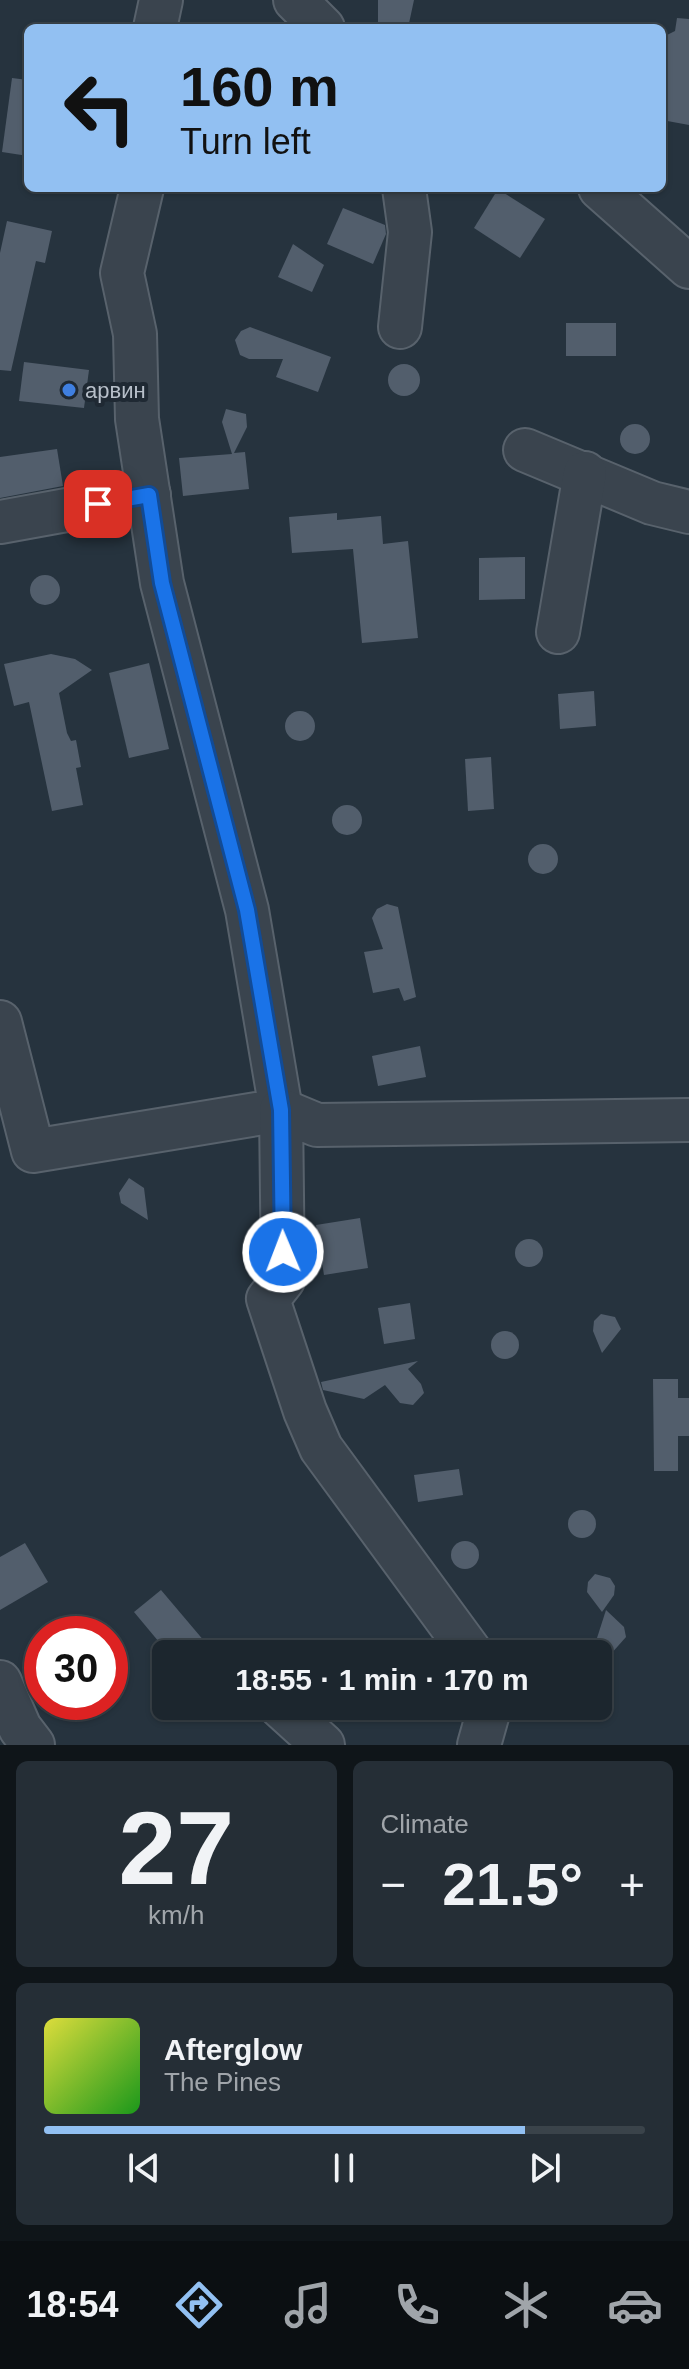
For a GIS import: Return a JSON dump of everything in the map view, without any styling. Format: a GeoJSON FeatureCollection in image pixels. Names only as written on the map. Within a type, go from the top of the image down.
{"type":"FeatureCollection","features":[{"type":"Feature","properties":{"kind":"street"},"geometry":{"type":"LineString","coordinates":[[156,24],[161,0]]}},
{"type":"Feature","properties":{"kind":"street"},"geometry":{"type":"LineString","coordinates":[[295,0],[319,24]]}},
{"type":"Feature","properties":{"kind":"street"},"geometry":{"type":"LineString","coordinates":[[141,192],[122,273],[135,334],[137,419],[162,583],[247,910],[281,1110],[283,1280],[268,1299],[305,1411],[321,1448],[462,1640]]}},
{"type":"Feature","properties":{"kind":"street"},"geometry":{"type":"LineString","coordinates":[[400,327],[410,232],[405,192]]}},
{"type":"Feature","properties":{"kind":"street"},"geometry":{"type":"LineString","coordinates":[[605,192],[689,267]]}},
{"type":"Feature","properties":{"kind":"street"},"geometry":{"type":"LineString","coordinates":[[525,450],[652,503],[689,512]]}},
{"type":"Feature","properties":{"kind":"street"},"geometry":{"type":"LineString","coordinates":[[558,632],[585,473]]}},
{"type":"Feature","properties":{"kind":"street"},"geometry":{"type":"LineString","coordinates":[[0,522],[149,495]]}},
{"type":"Feature","properties":{"kind":"street"},"geometry":{"type":"LineString","coordinates":[[0,1022],[33,1151],[281,1110],[317,1125],[689,1120]]}},
{"type":"Feature","properties":{"kind":"street"},"geometry":{"type":"LineString","coordinates":[[0,1682],[20,1728],[33,1745]]}},
{"type":"Feature","properties":{"kind":"street"},"geometry":{"type":"LineString","coordinates":[[295,1720],[323,1745]]}},
{"type":"Feature","properties":{"kind":"street"},"geometry":{"type":"LineString","coordinates":[[479,1745],[486,1720]]}},
{"type":"Feature","properties":{"kind":"building"},"geometry":{"type":"Polygon","coordinates":[[[378,0],[414,0],[409,24],[378,24],[378,0]]]}},
{"type":"Feature","properties":{"kind":"building"},"geometry":{"type":"Polygon","coordinates":[[[677,18],[689,19],[689,125],[666,121],[666,37],[675,31],[677,18]]]}},
{"type":"Feature","properties":{"kind":"building"},"geometry":{"type":"Polygon","coordinates":[[[12,78],[24,80],[24,155],[2,152],[12,78]]]}},
{"type":"Feature","properties":{"kind":"building"},"geometry":{"type":"Polygon","coordinates":[[[496,192],[503,192],[545,219],[520,258],[474,228],[496,192]]]}},
{"type":"Feature","properties":{"kind":"building"},"geometry":{"type":"Polygon","coordinates":[[[343,208],[385,225],[386,234],[373,264],[327,244],[343,208]]]}},
{"type":"Feature","properties":{"kind":"building"},"geometry":{"type":"Polygon","coordinates":[[[7,221],[52,231],[45,263],[36,261],[11,371],[0,370],[0,253],[7,221]]]}},
{"type":"Feature","properties":{"kind":"building"},"geometry":{"type":"Polygon","coordinates":[[[293,244],[324,265],[312,292],[278,277],[293,244]]]}},
{"type":"Feature","properties":{"kind":"building"},"geometry":{"type":"Polygon","coordinates":[[[566,323],[616,323],[616,356],[566,356],[566,323]]]}},
{"type":"Feature","properties":{"kind":"building"},"geometry":{"type":"Polygon","coordinates":[[[250,327],[331,357],[318,392],[276,377],[283,359],[249,359],[240,355],[235,340],[241,331],[250,327]]]}},
{"type":"Feature","properties":{"kind":"building"},"geometry":{"type":"Polygon","coordinates":[[[24,362],[89,370],[84,408],[19,401],[24,362]]]}},
{"type":"Feature","properties":{"kind":"building"},"geometry":{"type":"Polygon","coordinates":[[[404,364],[415,369],[420,380],[415,391],[404,396],[393,391],[388,380],[393,369],[404,364]]]}},
{"type":"Feature","properties":{"kind":"building"},"geometry":{"type":"Polygon","coordinates":[[[226,409],[246,414],[247,427],[234,453],[245,452],[249,489],[183,496],[179,458],[232,454],[222,422],[226,409]]]}},
{"type":"Feature","properties":{"kind":"building"},"geometry":{"type":"Polygon","coordinates":[[[635,424],[646,428],[650,439],[646,450],[635,454],[624,450],[620,439],[624,428],[635,424]]]}},
{"type":"Feature","properties":{"kind":"building"},"geometry":{"type":"Polygon","coordinates":[[[57,449],[63,486],[0,498],[0,457],[57,449]]]}},
{"type":"Feature","properties":{"kind":"building"},"geometry":{"type":"Polygon","coordinates":[[[337,513],[337,520],[381,516],[383,544],[408,541],[418,638],[362,643],[353,549],[292,553],[289,517],[337,513]]]}},
{"type":"Feature","properties":{"kind":"building"},"geometry":{"type":"Polygon","coordinates":[[[525,557],[525,599],[479,600],[479,558],[525,557]]]}},
{"type":"Feature","properties":{"kind":"building"},"geometry":{"type":"Polygon","coordinates":[[[45,575],[55,580],[60,590],[55,600],[45,605],[35,600],[30,590],[35,580],[45,575]]]}},
{"type":"Feature","properties":{"kind":"building"},"geometry":{"type":"Polygon","coordinates":[[[51,654],[75,659],[92,670],[59,693],[67,733],[71,741],[76,740],[81,767],[76,768],[83,805],[52,811],[29,702],[14,706],[4,664],[51,654]]]}},
{"type":"Feature","properties":{"kind":"building"},"geometry":{"type":"Polygon","coordinates":[[[149,663],[169,749],[129,758],[109,673],[149,663]]]}},
{"type":"Feature","properties":{"kind":"building"},"geometry":{"type":"Polygon","coordinates":[[[594,691],[596,726],[560,729],[558,694],[594,691]]]}},
{"type":"Feature","properties":{"kind":"building"},"geometry":{"type":"Polygon","coordinates":[[[300,711],[311,715],[315,726],[311,737],[300,741],[289,737],[285,726],[289,715],[300,711]]]}},
{"type":"Feature","properties":{"kind":"building"},"geometry":{"type":"Polygon","coordinates":[[[491,757],[494,809],[468,811],[465,759],[491,757]]]}},
{"type":"Feature","properties":{"kind":"building"},"geometry":{"type":"Polygon","coordinates":[[[347,805],[358,809],[362,820],[358,831],[347,835],[336,831],[332,820],[336,809],[347,805]]]}},
{"type":"Feature","properties":{"kind":"building"},"geometry":{"type":"Polygon","coordinates":[[[543,844],[554,848],[558,859],[554,870],[543,874],[532,870],[528,859],[532,848],[543,844]]]}},
{"type":"Feature","properties":{"kind":"building"},"geometry":{"type":"Polygon","coordinates":[[[387,904],[398,907],[416,997],[404,1001],[399,988],[373,993],[364,952],[383,949],[372,918],[377,909],[387,904]]]}},
{"type":"Feature","properties":{"kind":"building"},"geometry":{"type":"Polygon","coordinates":[[[420,1046],[426,1077],[378,1086],[372,1056],[420,1046]]]}},
{"type":"Feature","properties":{"kind":"building"},"geometry":{"type":"Polygon","coordinates":[[[129,1178],[144,1188],[148,1220],[121,1203],[119,1193],[129,1178]]]}},
{"type":"Feature","properties":{"kind":"building"},"geometry":{"type":"Polygon","coordinates":[[[360,1218],[368,1268],[324,1275],[316,1225],[360,1218]]]}},
{"type":"Feature","properties":{"kind":"building"},"geometry":{"type":"Polygon","coordinates":[[[529,1239],[539,1243],[543,1253],[539,1263],[529,1267],[519,1263],[515,1253],[519,1243],[529,1239]]]}},
{"type":"Feature","properties":{"kind":"building"},"geometry":{"type":"Polygon","coordinates":[[[410,1303],[415,1339],[384,1344],[378,1308],[410,1303]]]}},
{"type":"Feature","properties":{"kind":"building"},"geometry":{"type":"Polygon","coordinates":[[[601,1314],[615,1317],[621,1329],[602,1353],[593,1331],[594,1321],[601,1314]]]}},
{"type":"Feature","properties":{"kind":"building"},"geometry":{"type":"Polygon","coordinates":[[[505,1331],[515,1335],[519,1345],[515,1355],[505,1359],[495,1355],[491,1345],[495,1335],[505,1331]]]}},
{"type":"Feature","properties":{"kind":"building"},"geometry":{"type":"Polygon","coordinates":[[[418,1361],[408,1369],[421,1384],[424,1393],[413,1405],[400,1403],[385,1385],[364,1399],[323,1390],[321,1382],[418,1361]]]}},
{"type":"Feature","properties":{"kind":"building"},"geometry":{"type":"Polygon","coordinates":[[[653,1379],[678,1379],[678,1398],[689,1398],[689,1436],[678,1436],[678,1471],[654,1471],[653,1379]]]}},
{"type":"Feature","properties":{"kind":"building"},"geometry":{"type":"Polygon","coordinates":[[[459,1469],[463,1495],[418,1502],[414,1475],[459,1469]]]}},
{"type":"Feature","properties":{"kind":"building"},"geometry":{"type":"Polygon","coordinates":[[[582,1510],[592,1514],[596,1524],[592,1534],[582,1538],[572,1534],[568,1524],[572,1514],[582,1510]]]}},
{"type":"Feature","properties":{"kind":"building"},"geometry":{"type":"Polygon","coordinates":[[[465,1541],[475,1545],[479,1555],[475,1565],[465,1569],[455,1565],[451,1555],[455,1545],[465,1541]]]}},
{"type":"Feature","properties":{"kind":"building"},"geometry":{"type":"Polygon","coordinates":[[[25,1543],[48,1582],[0,1610],[0,1557],[25,1543]]]}},
{"type":"Feature","properties":{"kind":"building"},"geometry":{"type":"Polygon","coordinates":[[[595,1574],[610,1578],[615,1586],[614,1595],[602,1612],[587,1592],[588,1582],[595,1574]]]}},
{"type":"Feature","properties":{"kind":"building"},"geometry":{"type":"Polygon","coordinates":[[[161,1590],[203,1640],[157,1640],[134,1612],[161,1590]]]}},
{"type":"Feature","properties":{"kind":"building"},"geometry":{"type":"Polygon","coordinates":[[[606,1610],[624,1627],[626,1637],[612,1653],[612,1640],[597,1638],[606,1610]]]}},
{"type":"Feature","properties":{"kind":"place","name":"арвин"},"geometry":{"type":"Point","coordinates":[69,390]}},
{"type":"Feature","properties":{"kind":"route"},"geometry":{"type":"LineString","coordinates":[[98,504],[149,495],[162,583],[247,910],[281,1110],[283,1252]]}}]}
